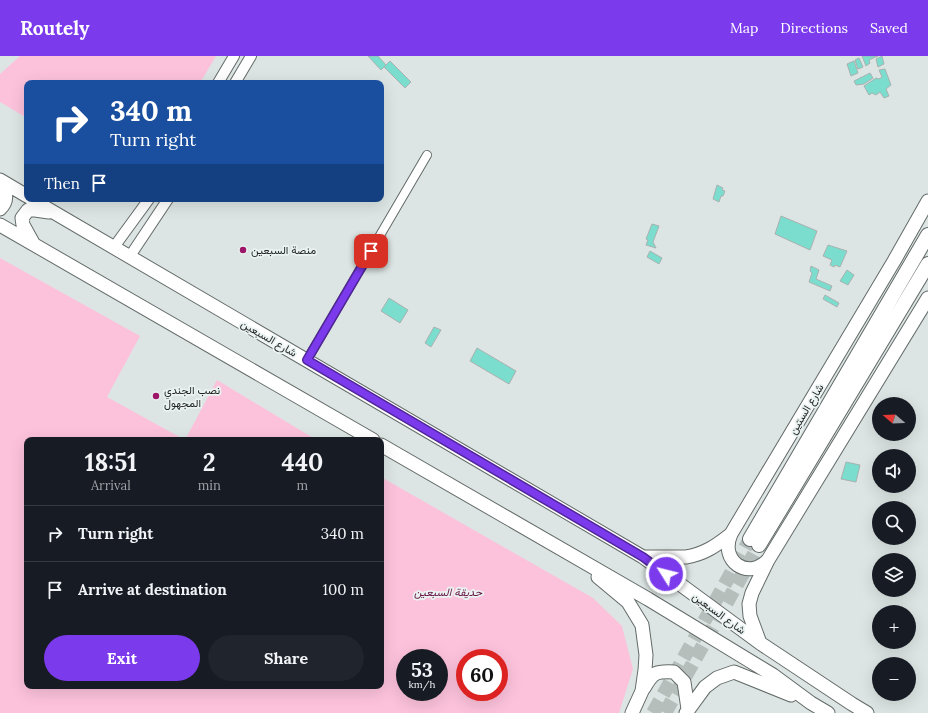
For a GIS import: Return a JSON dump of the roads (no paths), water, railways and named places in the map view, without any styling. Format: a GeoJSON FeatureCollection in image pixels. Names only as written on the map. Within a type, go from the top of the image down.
{"type":"FeatureCollection","features":[{"type":"Feature","properties":{"kind":"highway","name":"شارع الستين"},"geometry":{"type":"LineString","coordinates":[[928,235],[754,542],[928,264]]}},
{"type":"Feature","properties":{"kind":"main road"},"geometry":{"type":"LineString","coordinates":[[0,182],[24,194]]}},
{"type":"Feature","properties":{"kind":"main road"},"geometry":{"type":"LineString","coordinates":[[0,182],[6,191],[6,199],[0,209]]}},
{"type":"Feature","properties":{"kind":"main road","name":"شارع الستين"},"geometry":{"type":"LineString","coordinates":[[643,557],[693,556],[712,548],[731,534],[890,268],[928,201]]}},
{"type":"Feature","properties":{"kind":"main road","name":"شارع السبعين"},"geometry":{"type":"LineString","coordinates":[[36,202],[643,557],[760,643],[867,713]]}},
{"type":"Feature","properties":{"kind":"main road"},"geometry":{"type":"LineString","coordinates":[[34,245],[23,225],[22,218],[28,210],[55,213]]}},
{"type":"Feature","properties":{"kind":"main road"},"geometry":{"type":"LineString","coordinates":[[0,225],[368,437]]}},
{"type":"Feature","properties":{"kind":"main road"},"geometry":{"type":"LineString","coordinates":[[760,643],[750,616],[749,604],[752,593],[768,560],[928,298]]}},
{"type":"Feature","properties":{"kind":"main road","name":"شارع السبعين"},"geometry":{"type":"LineString","coordinates":[[384,447],[574,556],[773,675],[811,703],[828,713]]}},
{"type":"Feature","properties":{"kind":"main road"},"geometry":{"type":"LineString","coordinates":[[731,534],[728,540],[728,551],[733,561],[737,565],[742,568],[754,569],[764,565],[768,560]]}},
{"type":"Feature","properties":{"kind":"main road"},"geometry":{"type":"LineString","coordinates":[[574,556],[628,602],[642,625],[646,655],[642,691]]}},
{"type":"Feature","properties":{"kind":"main road"},"geometry":{"type":"LineString","coordinates":[[632,713],[650,678],[660,671],[674,672],[684,682],[687,711]]}},
{"type":"Feature","properties":{"kind":"main road"},"geometry":{"type":"LineString","coordinates":[[687,711],[705,687],[717,678],[734,672],[811,703]]}},
{"type":"Feature","properties":{"kind":"street"},"geometry":{"type":"LineString","coordinates":[[220,80],[234,56]]}},
{"type":"Feature","properties":{"kind":"street"},"geometry":{"type":"LineString","coordinates":[[237,80],[251,56]]}},
{"type":"Feature","properties":{"kind":"street"},"geometry":{"type":"LineString","coordinates":[[307,360],[427,155]]}},
{"type":"Feature","properties":{"kind":"street"},"geometry":{"type":"LineString","coordinates":[[114,247],[147,202]]}},
{"type":"Feature","properties":{"kind":"street"},"geometry":{"type":"LineString","coordinates":[[130,256],[166,202]]}},
{"type":"Feature","properties":{"kind":"tunnel"},"geometry":{"type":"LineString","coordinates":[[653,713],[750,539]]}},
{"type":"Feature","properties":{"kind":"tunnel"},"geometry":{"type":"LineString","coordinates":[[665,713],[759,545]]}},
{"type":"Feature","properties":{"kind":"place","name":"منصة السبعين"},"geometry":{"type":"Point","coordinates":[243,250]}},
{"type":"Feature","properties":{"kind":"place","name":"نصب الجندي المجهول"},"geometry":{"type":"Point","coordinates":[156,396]}},
{"type":"Feature","properties":{"kind":"park label","name":"حديقة السبعين"},"geometry":{"type":"Point","coordinates":[448,592]}}]}
